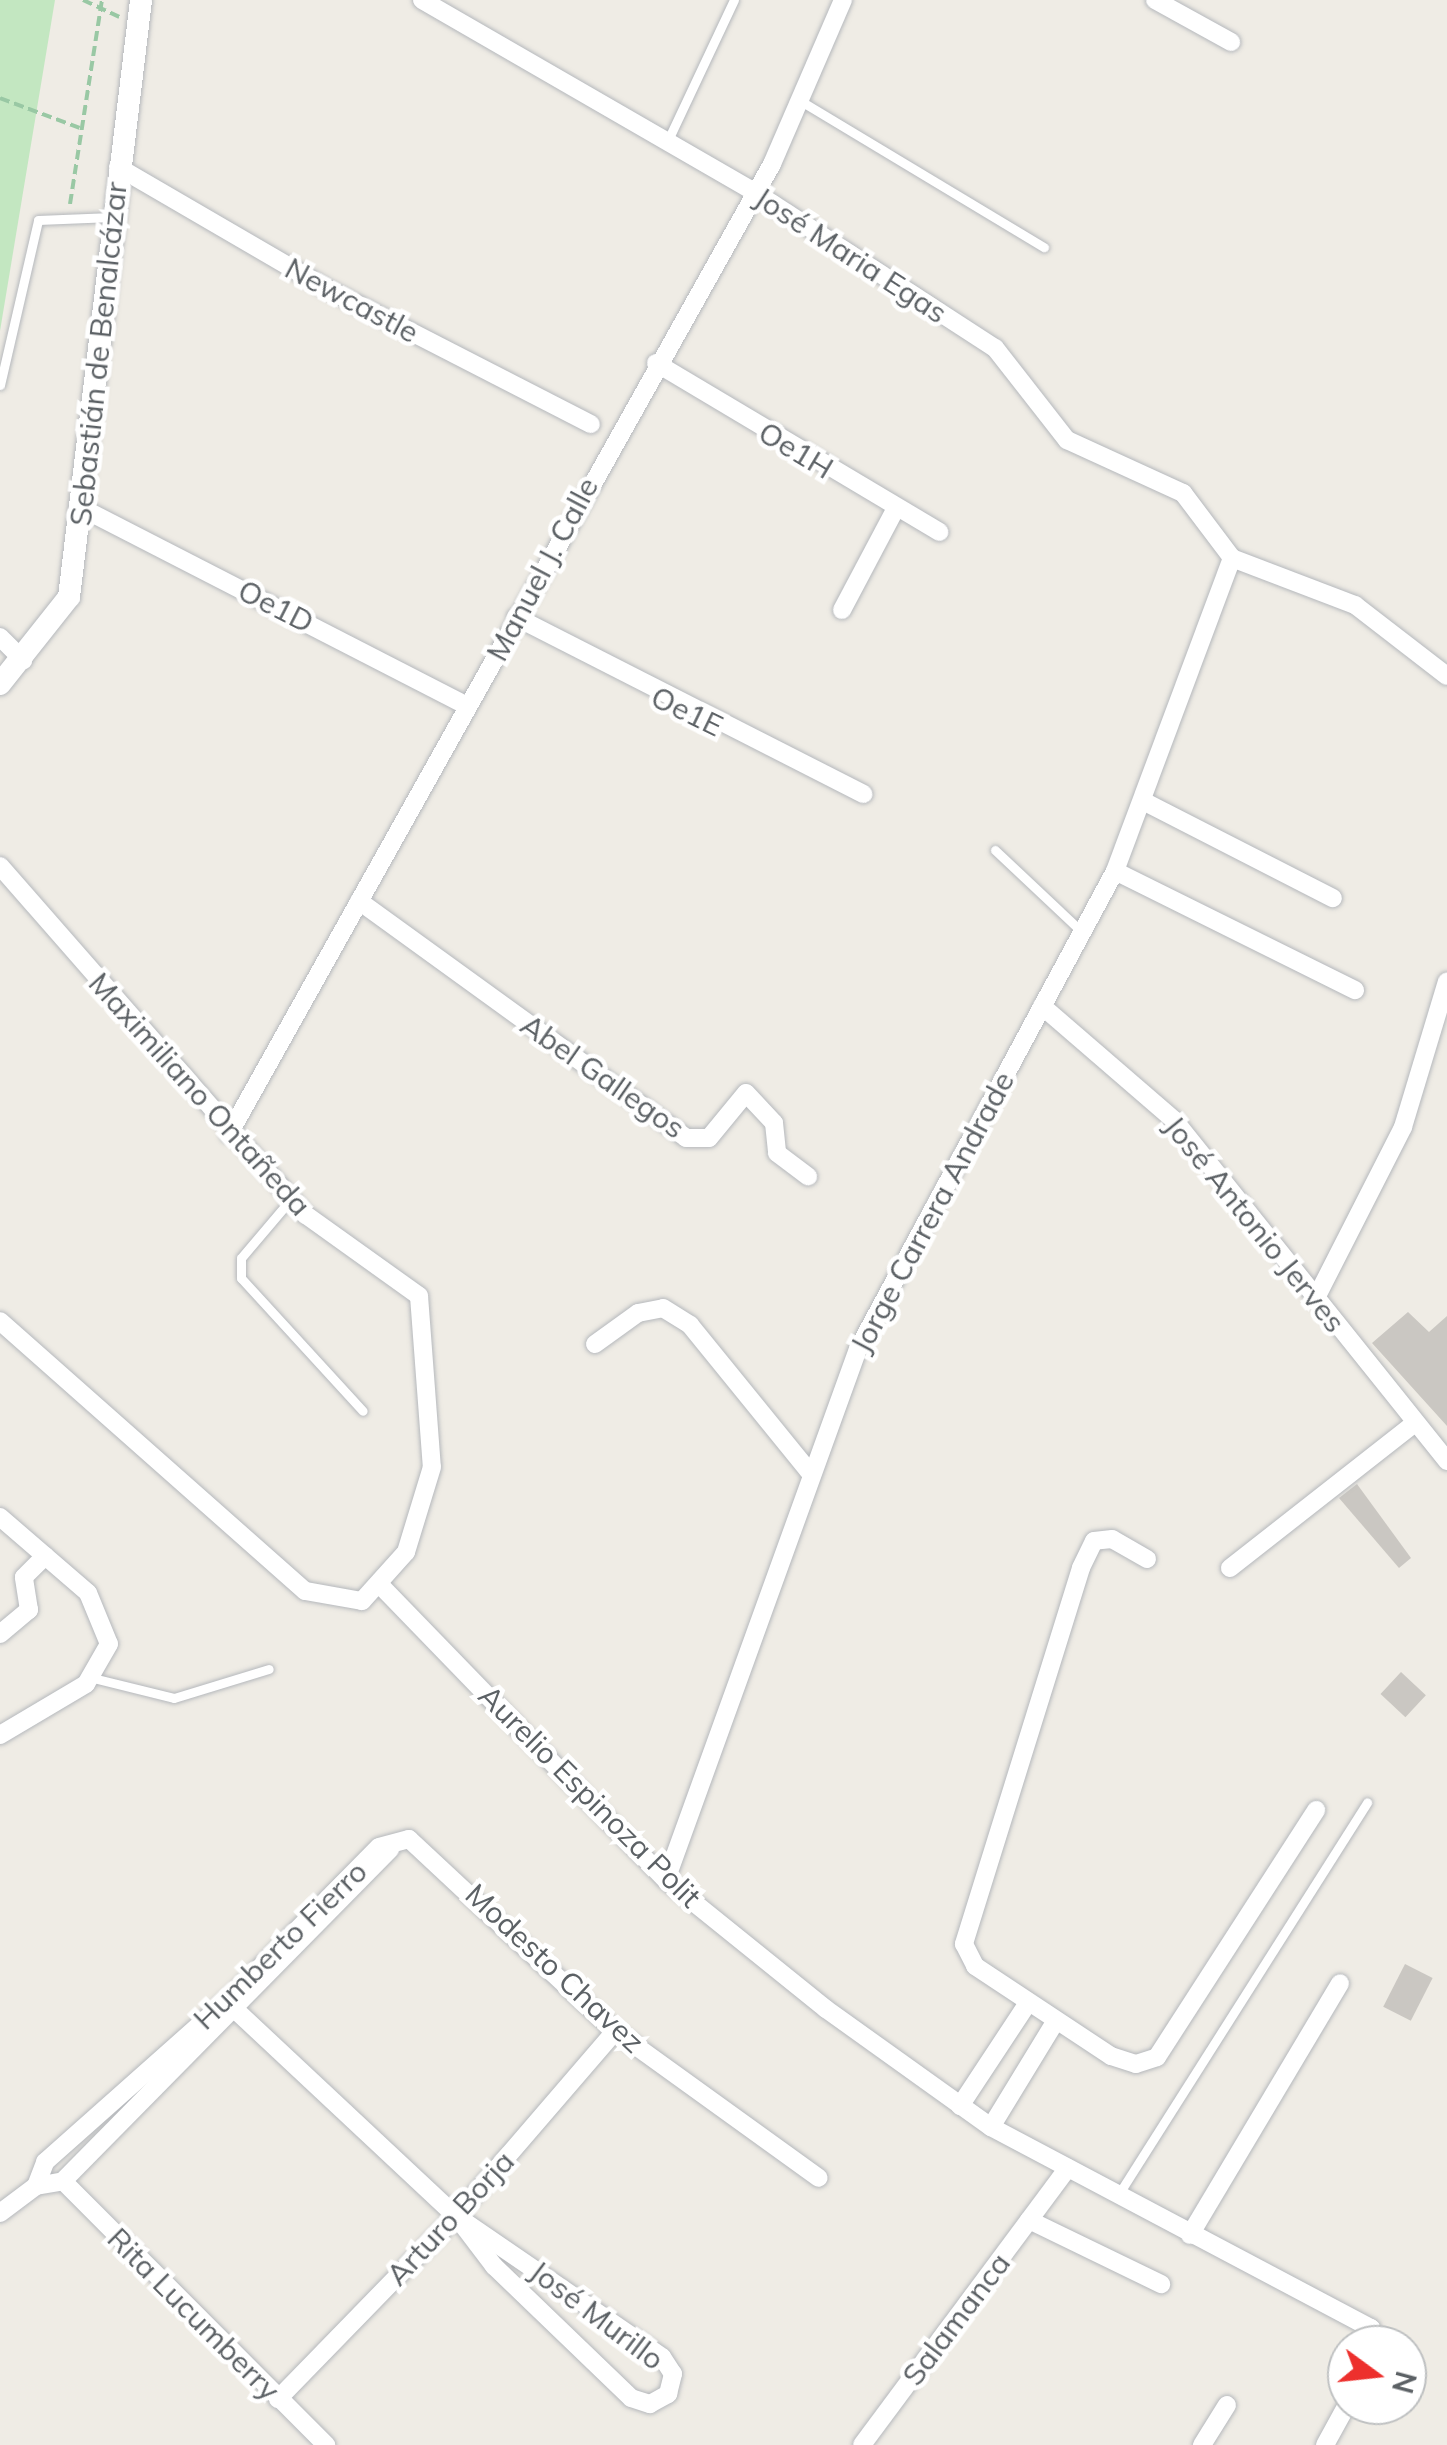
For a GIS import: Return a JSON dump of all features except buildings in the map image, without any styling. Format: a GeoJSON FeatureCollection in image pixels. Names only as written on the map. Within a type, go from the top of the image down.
{"type":"FeatureCollection","features":[{"type":"Feature","properties":{"kind":"main road","name":"Sebastián de Benalcázar"},"geometry":{"type":"LineString","coordinates":[[0,684],[23,660],[69,597],[118,166],[142,0]]}},
{"type":"Feature","properties":{"kind":"street","name":"José Maria Egas"},"geometry":{"type":"LineString","coordinates":[[422,0],[756,193],[1005,356],[1067,440],[1183,493],[1232,558]]}},
{"type":"Feature","properties":{"kind":"street","name":"Manuel J. Calle"},"geometry":{"type":"LineString","coordinates":[[229,1134],[656,363],[756,193],[804,103],[843,0]]}},
{"type":"Feature","properties":{"kind":"street"},"geometry":{"type":"LineString","coordinates":[[1154,0],[1231,42]]}},
{"type":"Feature","properties":{"kind":"street","name":"Newcastle"},"geometry":{"type":"LineString","coordinates":[[118,166],[324,288],[592,424]]}},
{"type":"Feature","properties":{"kind":"street","name":"Oe1H"},"geometry":{"type":"LineString","coordinates":[[656,363],[940,532]]}},
{"type":"Feature","properties":{"kind":"street","name":"Oe1D"},"geometry":{"type":"LineString","coordinates":[[82,508],[468,706]]}},
{"type":"Feature","properties":{"kind":"street"},"geometry":{"type":"LineString","coordinates":[[842,610],[896,508]]}},
{"type":"Feature","properties":{"kind":"street"},"geometry":{"type":"LineString","coordinates":[[1232,558],[1355,605],[1447,676]]}},
{"type":"Feature","properties":{"kind":"street","name":"Jorge Carrera Andrade"},"geometry":{"type":"LineString","coordinates":[[666,1880],[811,1474],[883,1297],[1115,871],[1145,802],[1232,558]]}},
{"type":"Feature","properties":{"kind":"street","name":"Oe1E"},"geometry":{"type":"LineString","coordinates":[[516,617],[863,794]]}},
{"type":"Feature","properties":{"kind":"street"},"geometry":{"type":"LineString","coordinates":[[0,637],[23,660]]}},
{"type":"Feature","properties":{"kind":"street"},"geometry":{"type":"LineString","coordinates":[[1145,802],[1333,898]]}},
{"type":"Feature","properties":{"kind":"street","name":"Maximiliano Ontañeda"},"geometry":{"type":"LineString","coordinates":[[0,866],[229,1134],[290,1199],[421,1302],[430,1486],[414,1536],[381,1586]]}},
{"type":"Feature","properties":{"kind":"street"},"geometry":{"type":"LineString","coordinates":[[1115,871],[1355,990]]}},
{"type":"Feature","properties":{"kind":"street","name":"Abel Gallegos"},"geometry":{"type":"LineString","coordinates":[[359,901],[686,1138],[709,1138],[746,1094],[774,1123],[777,1152],[808,1176]]}},
{"type":"Feature","properties":{"kind":"street"},"geometry":{"type":"LineString","coordinates":[[1316,1298],[1403,1127],[1447,981]]}},
{"type":"Feature","properties":{"kind":"street","name":"José Antonio Jerves"},"geometry":{"type":"LineString","coordinates":[[1042,1006],[1174,1120],[1447,1462]]}},
{"type":"Feature","properties":{"kind":"street"},"geometry":{"type":"LineString","coordinates":[[595,1344],[638,1313],[663,1308],[690,1325],[811,1474]]}},
{"type":"Feature","properties":{"kind":"street"},"geometry":{"type":"LineString","coordinates":[[0,1321],[300,1588],[353,1604],[381,1586]]}},
{"type":"Feature","properties":{"kind":"street"},"geometry":{"type":"LineString","coordinates":[[1230,1568],[1415,1423]]}},
{"type":"Feature","properties":{"kind":"street"},"geometry":{"type":"LineString","coordinates":[[0,1517],[45,1556],[104,1618],[109,1644],[93,1678],[0,1735]]}},
{"type":"Feature","properties":{"kind":"street"},"geometry":{"type":"LineString","coordinates":[[1148,1558],[1112,1540],[1094,1541],[1080,1568],[964,1944],[975,1966],[1055,2022],[1124,2062],[1158,2056],[1316,1810]]}},
{"type":"Feature","properties":{"kind":"street"},"geometry":{"type":"LineString","coordinates":[[0,1634],[28,1610],[24,1578],[45,1556]]}},
{"type":"Feature","properties":{"kind":"street","name":"Aurelio Espinoza Polit"},"geometry":{"type":"LineString","coordinates":[[381,1586],[666,1880],[960,2106],[991,2127],[1190,2235],[1365,2325]]}},
{"type":"Feature","properties":{"kind":"street","name":"Modesto Chavez"},"geometry":{"type":"LineString","coordinates":[[390,1849],[423,1843],[615,2032],[819,2178]]}},
{"type":"Feature","properties":{"kind":"street","name":"Humberto Fierro"},"geometry":{"type":"LineString","coordinates":[[0,2213],[36,2186],[63,2181],[390,1849]]}},
{"type":"Feature","properties":{"kind":"street"},"geometry":{"type":"LineString","coordinates":[[1190,2235],[1340,1983]]}},
{"type":"Feature","properties":{"kind":"street"},"geometry":{"type":"LineString","coordinates":[[960,2106],[1028,2003]]}},
{"type":"Feature","properties":{"kind":"street","name":"Humberto Fierro"},"geometry":{"type":"LineString","coordinates":[[36,2186],[45,2162],[232,2006]]}},
{"type":"Feature","properties":{"kind":"street","name":"José Murillo"},"geometry":{"type":"LineString","coordinates":[[232,2006],[456,2216],[662,2357],[673,2374],[668,2394],[650,2404],[630,2398],[494,2266],[456,2216]]}},
{"type":"Feature","properties":{"kind":"street"},"geometry":{"type":"LineString","coordinates":[[991,2127],[1055,2022]]}},
{"type":"Feature","properties":{"kind":"street","name":"Arturo Borja"},"geometry":{"type":"LineString","coordinates":[[278,2399],[456,2216],[615,2032]]}},
{"type":"Feature","properties":{"kind":"street"},"geometry":{"type":"LineString","coordinates":[[984,2071],[1014,2091]]}},
{"type":"Feature","properties":{"kind":"street","name":"Salamanca"},"geometry":{"type":"LineString","coordinates":[[862,2445],[1068,2168]]}},
{"type":"Feature","properties":{"kind":"street","name":"Rita Lucumberry"},"geometry":{"type":"LineString","coordinates":[[63,2181],[326,2445]]}},
{"type":"Feature","properties":{"kind":"street"},"geometry":{"type":"LineString","coordinates":[[1029,2220],[1161,2284]]}},
{"type":"Feature","properties":{"kind":"street"},"geometry":{"type":"LineString","coordinates":[[1202,2445],[1227,2405]]}},
{"type":"Feature","properties":{"kind":"lane"},"geometry":{"type":"LineString","coordinates":[[668,140],[734,0]]}},
{"type":"Feature","properties":{"kind":"lane"},"geometry":{"type":"LineString","coordinates":[[804,103],[1044,247]]}},
{"type":"Feature","properties":{"kind":"lane"},"geometry":{"type":"LineString","coordinates":[[0,385],[38,220],[115,217]]}},
{"type":"Feature","properties":{"kind":"lane"},"geometry":{"type":"LineString","coordinates":[[995,850],[1084,933]]}},
{"type":"Feature","properties":{"kind":"lane"},"geometry":{"type":"LineString","coordinates":[[290,1199],[241,1258],[241,1278],[363,1411]]}},
{"type":"Feature","properties":{"kind":"lane"},"geometry":{"type":"LineString","coordinates":[[93,1678],[174,1698],[270,1669]]}},
{"type":"Feature","properties":{"kind":"lane"},"geometry":{"type":"LineString","coordinates":[[1118,2194],[1367,1802]]}},
{"type":"Feature","properties":{"kind":"path"},"geometry":{"type":"LineString","coordinates":[[82,0],[137,26]]}},
{"type":"Feature","properties":{"kind":"path"},"geometry":{"type":"LineString","coordinates":[[68,218],[102,0]]}},
{"type":"Feature","properties":{"kind":"path"},"geometry":{"type":"LineString","coordinates":[[0,98],[82,128]]}},
{"type":"Feature","properties":{"kind":"green space"},"geometry":{"type":"Polygon","coordinates":[[[0,0],[55,0],[0,331],[0,0]]]}}]}
